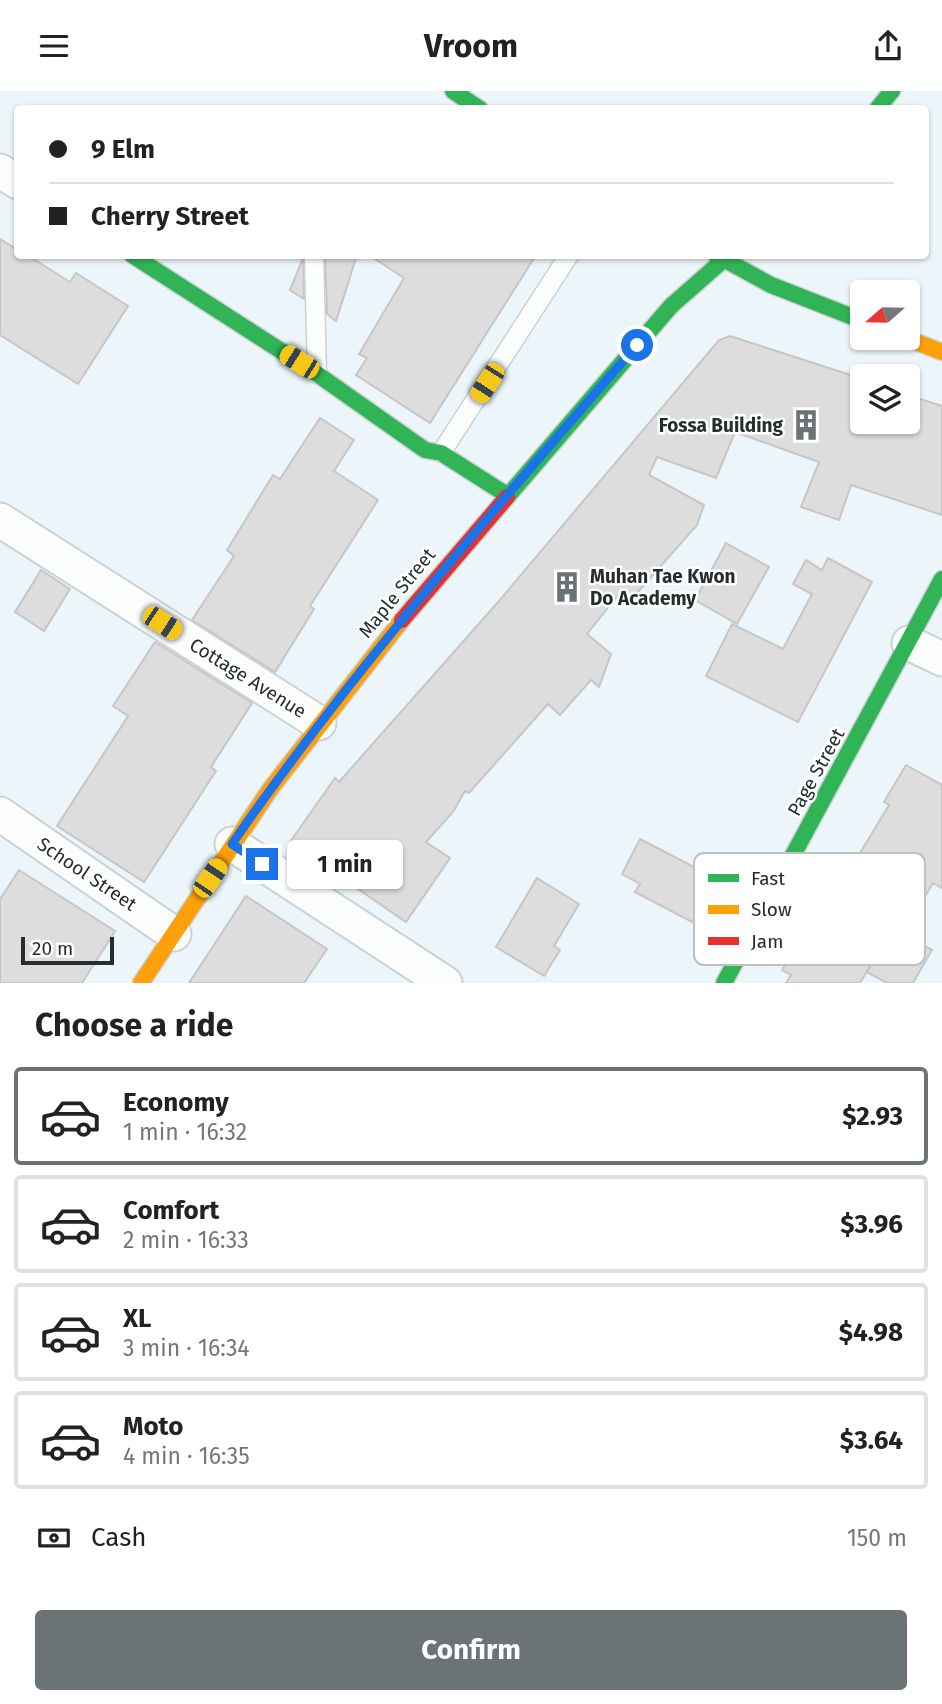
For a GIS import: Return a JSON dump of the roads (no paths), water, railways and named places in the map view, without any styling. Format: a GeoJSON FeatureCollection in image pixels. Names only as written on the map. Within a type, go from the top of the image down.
{"type":"FeatureCollection","features":[{"type":"Feature","properties":{"kind":"main road"},"geometry":{"type":"LineString","coordinates":[[453,91],[474,105]]}},
{"type":"Feature","properties":{"kind":"main road"},"geometry":{"type":"LineString","coordinates":[[880,105],[892,91]]}},
{"type":"Feature","properties":{"kind":"main road"},"geometry":{"type":"LineString","coordinates":[[138,259],[317,374],[425,450],[441,453],[507,495]]}},
{"type":"Feature","properties":{"kind":"main road","name":"Maple Street"},"geometry":{"type":"LineString","coordinates":[[141,983],[232,844],[319,723],[507,495],[671,306],[721,259]]}},
{"type":"Feature","properties":{"kind":"main road"},"geometry":{"type":"LineString","coordinates":[[726,259],[771,285],[850,316]]}},
{"type":"Feature","properties":{"kind":"main road"},"geometry":{"type":"LineString","coordinates":[[920,343],[942,352]]}},
{"type":"Feature","properties":{"kind":"main road","name":"Page Street"},"geometry":{"type":"LineString","coordinates":[[795,853],[942,579]]}},
{"type":"Feature","properties":{"kind":"main road","name":"Page Street"},"geometry":{"type":"LineString","coordinates":[[724,983],[734,965]]}},
{"type":"Feature","properties":{"kind":"street","name":"Cottage Avenue"},"geometry":{"type":"LineString","coordinates":[[0,520],[319,723]]}},
{"type":"Feature","properties":{"kind":"street"},"geometry":{"type":"LineString","coordinates":[[909,643],[942,659]]}},
{"type":"Feature","properties":{"kind":"street","name":"School Street"},"geometry":{"type":"LineString","coordinates":[[0,814],[174,934]]}},
{"type":"Feature","properties":{"kind":"street"},"geometry":{"type":"LineString","coordinates":[[232,844],[445,983]]}},
{"type":"Feature","properties":{"kind":"lane"},"geometry":{"type":"LineString","coordinates":[[314,259],[317,374]]}},
{"type":"Feature","properties":{"kind":"lane"},"geometry":{"type":"LineString","coordinates":[[441,453],[566,259]]}},
{"type":"Feature","properties":{"kind":"place","name":"Fossa Building"},"geometry":{"type":"Point","coordinates":[806,425]}},
{"type":"Feature","properties":{"kind":"place","name":"Muhan Tae Kwon Do Academy"},"geometry":{"type":"Point","coordinates":[567,587]}}]}
